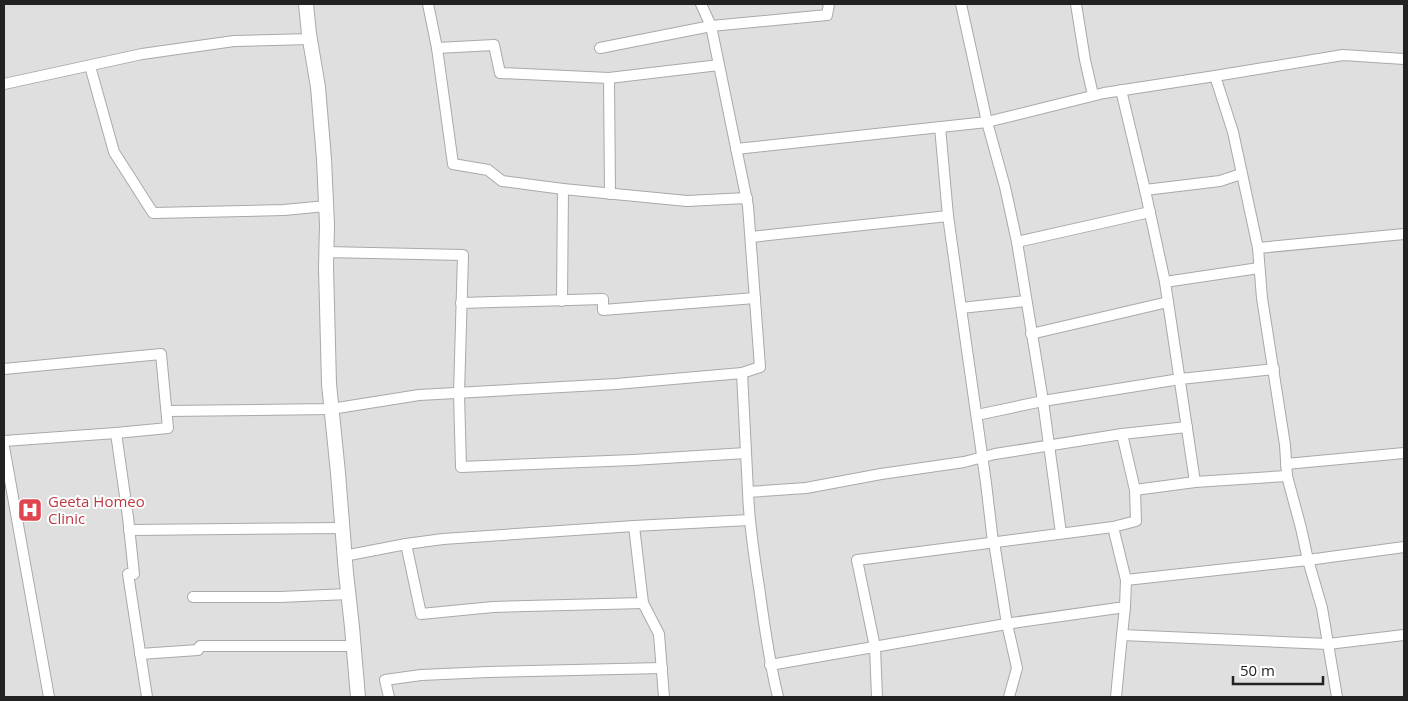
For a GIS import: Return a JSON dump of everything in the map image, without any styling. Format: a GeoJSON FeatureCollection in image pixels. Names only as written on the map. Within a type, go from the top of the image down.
{"type":"FeatureCollection","features":[{"type":"Feature","properties":{"kind":"street"},"geometry":{"type":"LineString","coordinates":[[306,4],[318,87],[324,159],[329,384],[358,697]]}},
{"type":"Feature","properties":{"kind":"street"},"geometry":{"type":"LineString","coordinates":[[428,4],[437,48],[453,164],[488,170],[502,181],[563,189],[687,201],[747,198]]}},
{"type":"Feature","properties":{"kind":"street"},"geometry":{"type":"LineString","coordinates":[[167,411],[332,409],[419,395],[616,384],[742,374],[760,367],[747,198],[711,26],[701,4]]}},
{"type":"Feature","properties":{"kind":"street"},"geometry":{"type":"LineString","coordinates":[[600,48],[711,26],[827,15],[829,4]]}},
{"type":"Feature","properties":{"kind":"street"},"geometry":{"type":"LineString","coordinates":[[961,4],[987,122],[1005,187],[1017,242],[1043,401],[1061,533]]}},
{"type":"Feature","properties":{"kind":"street"},"geometry":{"type":"LineString","coordinates":[[1076,4],[1093,95]]}},
{"type":"Feature","properties":{"kind":"street"},"geometry":{"type":"LineString","coordinates":[[4,84],[142,54],[234,41],[310,39]]}},
{"type":"Feature","properties":{"kind":"street"},"geometry":{"type":"LineString","coordinates":[[437,48],[494,45],[500,73],[609,78],[719,65]]}},
{"type":"Feature","properties":{"kind":"street"},"geometry":{"type":"LineString","coordinates":[[736,149],[987,122],[1093,95],[1343,56],[1404,59]]}},
{"type":"Feature","properties":{"kind":"street"},"geometry":{"type":"LineString","coordinates":[[90,66],[114,152],[153,213],[284,210],[326,206]]}},
{"type":"Feature","properties":{"kind":"street"},"geometry":{"type":"LineString","coordinates":[[1215,76],[1233,132],[1258,248],[1262,298],[1285,445],[1287,476],[1322,608],[1337,697]]}},
{"type":"Feature","properties":{"kind":"street"},"geometry":{"type":"LineString","coordinates":[[609,78],[610,194]]}},
{"type":"Feature","properties":{"kind":"street"},"geometry":{"type":"LineString","coordinates":[[1121,90],[1165,282],[1195,482]]}},
{"type":"Feature","properties":{"kind":"street"},"geometry":{"type":"LineString","coordinates":[[940,126],[948,216],[998,575],[1017,668],[1009,697]]}},
{"type":"Feature","properties":{"kind":"street"},"geometry":{"type":"LineString","coordinates":[[1145,190],[1220,180],[1241,174]]}},
{"type":"Feature","properties":{"kind":"street"},"geometry":{"type":"LineString","coordinates":[[562,301],[563,189]]}},
{"type":"Feature","properties":{"kind":"street"},"geometry":{"type":"LineString","coordinates":[[1017,242],[1150,212]]}},
{"type":"Feature","properties":{"kind":"street"},"geometry":{"type":"LineString","coordinates":[[750,236],[948,216]]}},
{"type":"Feature","properties":{"kind":"street"},"geometry":{"type":"LineString","coordinates":[[1258,248],[1404,234]]}},
{"type":"Feature","properties":{"kind":"street"},"geometry":{"type":"LineString","coordinates":[[326,252],[462,255],[459,394],[461,467],[746,453]]}},
{"type":"Feature","properties":{"kind":"street"},"geometry":{"type":"LineString","coordinates":[[1165,282],[1259,268]]}},
{"type":"Feature","properties":{"kind":"street"},"geometry":{"type":"LineString","coordinates":[[461,303],[603,299],[603,310],[755,298]]}},
{"type":"Feature","properties":{"kind":"street"},"geometry":{"type":"LineString","coordinates":[[961,308],[1026,301]]}},
{"type":"Feature","properties":{"kind":"street"},"geometry":{"type":"LineString","coordinates":[[1031,334],[1168,302]]}},
{"type":"Feature","properties":{"kind":"street"},"geometry":{"type":"LineString","coordinates":[[4,369],[161,354],[168,428],[116,434],[4,441]]}},
{"type":"Feature","properties":{"kind":"street"},"geometry":{"type":"LineString","coordinates":[[976,415],[1043,401],[1180,379],[1274,369]]}},
{"type":"Feature","properties":{"kind":"street"},"geometry":{"type":"LineString","coordinates":[[742,374],[749,520],[770,664],[778,697]]}},
{"type":"Feature","properties":{"kind":"street"},"geometry":{"type":"LineString","coordinates":[[748,492],[806,488],[880,474],[964,462],[1048,445],[1187,427]]}},
{"type":"Feature","properties":{"kind":"street"},"geometry":{"type":"LineString","coordinates":[[116,434],[134,574],[128,574],[147,697]]}},
{"type":"Feature","properties":{"kind":"street"},"geometry":{"type":"LineString","coordinates":[[877,697],[875,647],[858,560],[1114,527],[1136,520],[1135,490],[1122,434]]}},
{"type":"Feature","properties":{"kind":"street"},"geometry":{"type":"LineString","coordinates":[[4,447],[49,697]]}},
{"type":"Feature","properties":{"kind":"street"},"geometry":{"type":"LineString","coordinates":[[1286,464],[1404,453]]}},
{"type":"Feature","properties":{"kind":"street"},"geometry":{"type":"LineString","coordinates":[[1135,490],[1195,482],[1287,476]]}},
{"type":"Feature","properties":{"kind":"street"},"geometry":{"type":"LineString","coordinates":[[344,556],[443,539],[749,520]]}},
{"type":"Feature","properties":{"kind":"street"},"geometry":{"type":"LineString","coordinates":[[634,526],[643,603],[659,634],[664,697]]}},
{"type":"Feature","properties":{"kind":"street"},"geometry":{"type":"LineString","coordinates":[[1114,527],[1126,580],[1116,697]]}},
{"type":"Feature","properties":{"kind":"street"},"geometry":{"type":"LineString","coordinates":[[129,530],[342,528]]}},
{"type":"Feature","properties":{"kind":"street"},"geometry":{"type":"LineString","coordinates":[[406,544],[421,614],[493,607],[643,603]]}},
{"type":"Feature","properties":{"kind":"street"},"geometry":{"type":"LineString","coordinates":[[1126,580],[1308,560],[1404,547]]}},
{"type":"Feature","properties":{"kind":"street"},"geometry":{"type":"LineString","coordinates":[[193,596],[280,597],[348,594]]}},
{"type":"Feature","properties":{"kind":"street"},"geometry":{"type":"LineString","coordinates":[[770,664],[1007,624],[1125,607]]}},
{"type":"Feature","properties":{"kind":"street"},"geometry":{"type":"LineString","coordinates":[[1122,635],[1328,644],[1404,636]]}},
{"type":"Feature","properties":{"kind":"street"},"geometry":{"type":"LineString","coordinates":[[140,654],[198,650],[200,646],[354,646]]}},
{"type":"Feature","properties":{"kind":"street"},"geometry":{"type":"LineString","coordinates":[[389,697],[386,680],[421,676],[488,672],[662,668]]}},
{"type":"Feature","properties":{"kind":"shaded area"},"geometry":{"type":"Polygon","coordinates":[[[4,4],[1404,4],[1404,697],[4,697],[4,4]]]}},
{"type":"Feature","properties":{"kind":"building"},"geometry":{"type":"Polygon","coordinates":[[[41,503],[42,518],[19,520],[18,504],[41,503]]]}},
{"type":"Feature","properties":{"kind":"place","name":"Geeta Homeo Clinic"},"geometry":{"type":"Point","coordinates":[30,510]}}]}
